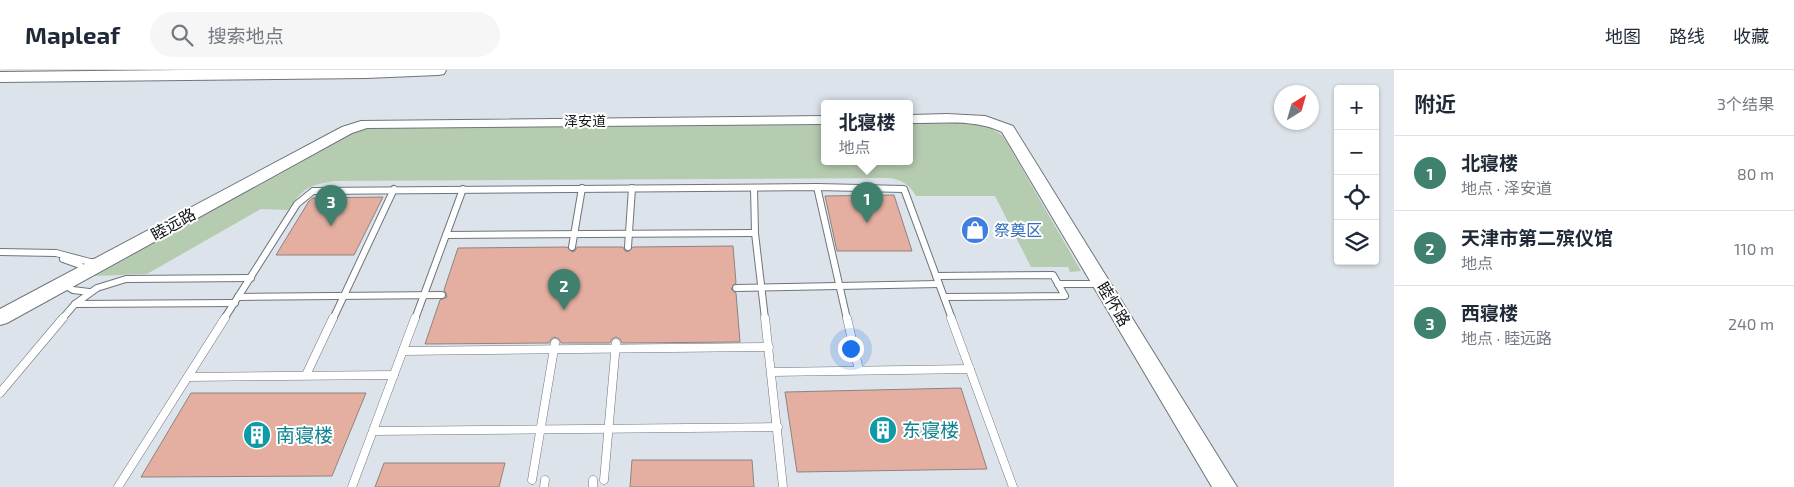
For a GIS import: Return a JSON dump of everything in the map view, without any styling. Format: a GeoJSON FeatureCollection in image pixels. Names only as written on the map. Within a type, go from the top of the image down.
{"type":"FeatureCollection","features":[{"type":"Feature","properties":{"kind":"highway"},"geometry":{"type":"LineString","coordinates":[[0,77],[366,73],[438,70]]}},
{"type":"Feature","properties":{"kind":"street","name":"睦怀路"},"geometry":{"type":"LineString","coordinates":[[913,119],[978,119],[1008,129],[1225,487]]}},
{"type":"Feature","properties":{"kind":"street","name":"泽安道"},"geometry":{"type":"LineString","coordinates":[[346,130],[366,124],[383,123],[821,120]]}},
{"type":"Feature","properties":{"kind":"street","name":"睦远路"},"geometry":{"type":"LineString","coordinates":[[0,318],[346,130]]}},
{"type":"Feature","properties":{"kind":"lane"},"geometry":{"type":"LineString","coordinates":[[817,187],[859,370]]}},
{"type":"Feature","properties":{"kind":"lane"},"geometry":{"type":"LineString","coordinates":[[118,487],[297,204],[306,195],[321,190],[817,187],[904,189],[1013,487]]}},
{"type":"Feature","properties":{"kind":"lane"},"geometry":{"type":"LineString","coordinates":[[572,247],[582,188]]}},
{"type":"Feature","properties":{"kind":"lane"},"geometry":{"type":"LineString","coordinates":[[628,247],[632,188]]}},
{"type":"Feature","properties":{"kind":"lane"},"geometry":{"type":"LineString","coordinates":[[754,188],[755,233],[772,372],[783,487]]}},
{"type":"Feature","properties":{"kind":"lane"},"geometry":{"type":"LineString","coordinates":[[306,375],[394,189]]}},
{"type":"Feature","properties":{"kind":"lane"},"geometry":{"type":"LineString","coordinates":[[352,487],[463,189]]}},
{"type":"Feature","properties":{"kind":"lane"},"geometry":{"type":"LineString","coordinates":[[446,235],[755,233]]}},
{"type":"Feature","properties":{"kind":"lane"},"geometry":{"type":"LineString","coordinates":[[0,254],[56,253],[90,262],[112,258]]}},
{"type":"Feature","properties":{"kind":"lane"},"geometry":{"type":"LineString","coordinates":[[0,254],[44,256],[70,260],[80,265],[82,269],[69,282],[73,290],[89,292]]}},
{"type":"Feature","properties":{"kind":"lane"},"geometry":{"type":"LineString","coordinates":[[936,276],[1054,275],[1065,296],[944,297]]}},
{"type":"Feature","properties":{"kind":"lane"},"geometry":{"type":"LineString","coordinates":[[0,393],[75,304],[89,292],[126,279],[251,278]]}},
{"type":"Feature","properties":{"kind":"lane"},"geometry":{"type":"LineString","coordinates":[[736,288],[939,284]]}},
{"type":"Feature","properties":{"kind":"lane"},"geometry":{"type":"LineString","coordinates":[[1058,284],[1102,284]]}},
{"type":"Feature","properties":{"kind":"lane"},"geometry":{"type":"LineString","coordinates":[[75,304],[345,295],[442,294]]}},
{"type":"Feature","properties":{"kind":"lane"},"geometry":{"type":"LineString","coordinates":[[403,351],[616,346],[769,347]]}},
{"type":"Feature","properties":{"kind":"lane"},"geometry":{"type":"LineString","coordinates":[[604,480],[616,346]]}},
{"type":"Feature","properties":{"kind":"lane"},"geometry":{"type":"LineString","coordinates":[[532,480],[554,347]]}},
{"type":"Feature","properties":{"kind":"lane"},"geometry":{"type":"LineString","coordinates":[[772,372],[970,369]]}},
{"type":"Feature","properties":{"kind":"lane"},"geometry":{"type":"LineString","coordinates":[[188,377],[394,375]]}},
{"type":"Feature","properties":{"kind":"lane"},"geometry":{"type":"LineString","coordinates":[[373,431],[778,428]]}},
{"type":"Feature","properties":{"kind":"green space"},"geometry":{"type":"Polygon","coordinates":[[[958,123],[983,126],[1003,136],[1081,271],[1070,272],[1068,267],[1031,267],[995,196],[916,196],[905,183],[888,178],[335,181],[319,184],[307,189],[288,210],[261,209],[147,274],[94,276],[349,134],[365,128],[381,126],[821,125],[821,165],[913,165],[913,124],[958,123]]]}},
{"type":"Feature","properties":{"kind":"building"},"geometry":{"type":"Polygon","coordinates":[[[894,195],[912,251],[837,251],[825,196],[894,195]]]}},
{"type":"Feature","properties":{"kind":"building"},"geometry":{"type":"Polygon","coordinates":[[[383,197],[354,255],[276,255],[309,201],[313,198],[383,197]]]}},
{"type":"Feature","properties":{"kind":"building"},"geometry":{"type":"Polygon","coordinates":[[[733,246],[736,283],[731,289],[736,293],[740,342],[622,343],[616,337],[610,343],[561,343],[555,337],[549,343],[425,344],[440,300],[447,297],[444,290],[458,248],[567,247],[572,252],[577,247],[623,247],[628,252],[633,247],[733,246]]]}},
{"type":"Feature","properties":{"kind":"building","name":"东寝楼"},"geometry":{"type":"Polygon","coordinates":[[[961,388],[987,469],[797,472],[785,392],[961,388]]]}},
{"type":"Feature","properties":{"kind":"building","name":"南寝楼"},"geometry":{"type":"Polygon","coordinates":[[[191,393],[366,393],[332,476],[141,477],[191,393]]]}},
{"type":"Feature","properties":{"kind":"building"},"geometry":{"type":"Polygon","coordinates":[[[632,460],[752,460],[754,487],[630,487],[632,460]]]}},
{"type":"Feature","properties":{"kind":"building"},"geometry":{"type":"Polygon","coordinates":[[[384,463],[505,463],[499,487],[375,487],[384,463]]]}},
{"type":"Feature","properties":{"kind":"place","name":"北寝楼"},"geometry":{"type":"Point","coordinates":[867,223]}},
{"type":"Feature","properties":{"kind":"place","name":"西寝楼"},"geometry":{"type":"Point","coordinates":[331,226]}},
{"type":"Feature","properties":{"kind":"place","name":"祭奠区"},"geometry":{"type":"Point","coordinates":[975,230]}},
{"type":"Feature","properties":{"kind":"place","name":"天津市第二殡仪馆"},"geometry":{"type":"Point","coordinates":[564,310]}},
{"type":"Feature","properties":{"kind":"place","name":"东寝楼"},"geometry":{"type":"Point","coordinates":[883,430]}},
{"type":"Feature","properties":{"kind":"place","name":"南寝楼"},"geometry":{"type":"Point","coordinates":[257,435]}}]}
